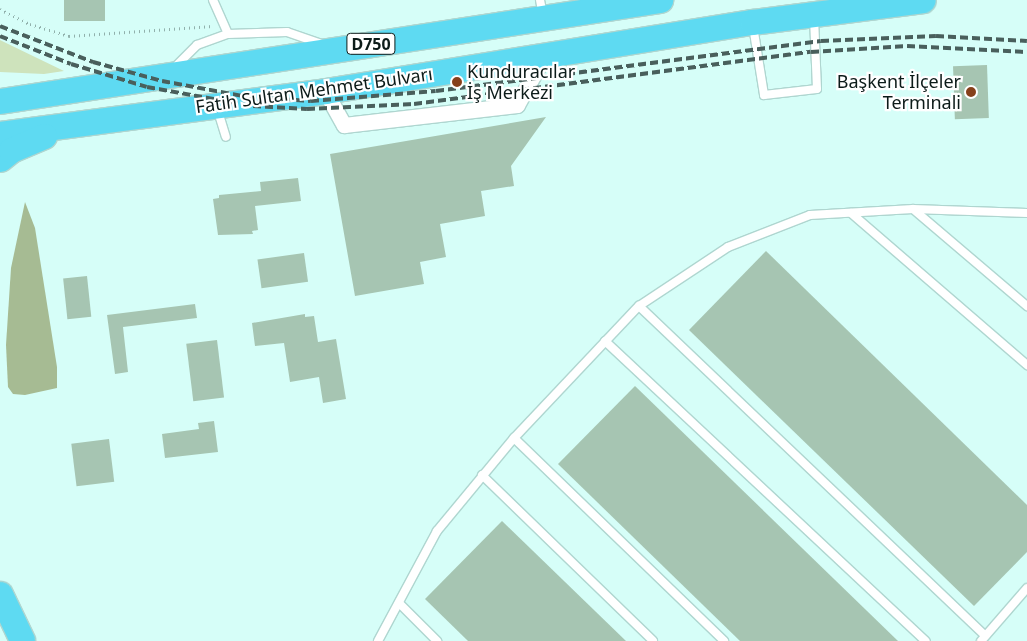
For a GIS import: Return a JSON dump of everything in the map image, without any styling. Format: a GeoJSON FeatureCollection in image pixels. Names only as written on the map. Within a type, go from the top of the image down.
{"type":"FeatureCollection","features":[{"type":"Feature","properties":{"kind":"highway","name":"Fatih Sultan Mehmet Bulvarı"},"geometry":{"type":"LineString","coordinates":[[0,101],[334,49],[542,9],[660,0]]}},
{"type":"Feature","properties":{"kind":"highway","name":"Fatih Sultan Mehmet Bulvarı"},"geometry":{"type":"LineString","coordinates":[[0,134],[325,91],[752,22],[923,0]]}},
{"type":"Feature","properties":{"kind":"highway"},"geometry":{"type":"LineString","coordinates":[[0,82],[82,88]]}},
{"type":"Feature","properties":{"kind":"highway"},"geometry":{"type":"LineString","coordinates":[[0,159],[25,143],[92,122]]}},
{"type":"Feature","properties":{"kind":"highway"},"geometry":{"type":"LineString","coordinates":[[0,594],[22,640]]}},
{"type":"Feature","properties":{"kind":"street"},"geometry":{"type":"LineString","coordinates":[[325,91],[344,125],[517,105],[545,54]]}},
{"type":"Feature","properties":{"kind":"lane"},"geometry":{"type":"LineString","coordinates":[[213,0],[228,34]]}},
{"type":"Feature","properties":{"kind":"lane"},"geometry":{"type":"LineString","coordinates":[[752,22],[764,95],[817,89],[814,13]]}},
{"type":"Feature","properties":{"kind":"lane"},"geometry":{"type":"LineString","coordinates":[[168,74],[197,45],[228,34],[287,32],[334,49]]}},
{"type":"Feature","properties":{"kind":"lane"},"geometry":{"type":"LineString","coordinates":[[216,105],[226,137]]}},
{"type":"Feature","properties":{"kind":"lane"},"geometry":{"type":"LineString","coordinates":[[912,209],[1027,306]]}},
{"type":"Feature","properties":{"kind":"lane"},"geometry":{"type":"LineString","coordinates":[[378,641],[437,531],[514,438],[639,306],[728,247],[810,214],[912,209],[1027,213]]}},
{"type":"Feature","properties":{"kind":"lane"},"geometry":{"type":"LineString","coordinates":[[851,212],[1027,365]]}},
{"type":"Feature","properties":{"kind":"lane"},"geometry":{"type":"LineString","coordinates":[[639,306],[983,638],[1027,588]]}},
{"type":"Feature","properties":{"kind":"lane"},"geometry":{"type":"LineString","coordinates":[[605,341],[926,641]]}},
{"type":"Feature","properties":{"kind":"lane"},"geometry":{"type":"LineString","coordinates":[[514,438],[724,641]]}},
{"type":"Feature","properties":{"kind":"lane"},"geometry":{"type":"LineString","coordinates":[[482,475],[653,641]]}},
{"type":"Feature","properties":{"kind":"lane"},"geometry":{"type":"LineString","coordinates":[[399,603],[437,641]]}},
{"type":"Feature","properties":{"kind":"path"},"geometry":{"type":"LineString","coordinates":[[0,9],[30,24],[69,36],[224,25]]}},
{"type":"Feature","properties":{"kind":"green space"},"geometry":{"type":"Polygon","coordinates":[[[0,40],[64,71],[44,74],[0,72],[0,40]]]}},
{"type":"Feature","properties":{"kind":"green space"},"geometry":{"type":"Polygon","coordinates":[[[25,202],[35,228],[57,367],[57,388],[25,395],[13,394],[8,387],[6,345],[11,268],[25,202]]]}},
{"type":"Feature","properties":{"kind":"building"},"geometry":{"type":"Polygon","coordinates":[[[64,0],[105,0],[105,21],[64,21],[64,0]]]}},
{"type":"Feature","properties":{"kind":"building","name":"Başkent İlçeler Terminali"},"geometry":{"type":"Polygon","coordinates":[[[987,65],[989,118],[955,119],[953,66],[987,65]]]}},
{"type":"Feature","properties":{"kind":"building"},"geometry":{"type":"Polygon","coordinates":[[[546,117],[511,166],[514,186],[481,191],[485,216],[440,224],[446,257],[420,262],[424,284],[355,296],[330,154],[546,117]]]}},
{"type":"Feature","properties":{"kind":"building"},"geometry":{"type":"Polygon","coordinates":[[[298,178],[301,201],[255,206],[258,230],[252,231],[253,234],[218,235],[213,199],[219,198],[219,195],[261,191],[260,182],[298,178]]]}},
{"type":"Feature","properties":{"kind":"building"},"geometry":{"type":"Polygon","coordinates":[[[766,251],[1027,505],[1027,552],[974,606],[689,330],[766,251]]]}},
{"type":"Feature","properties":{"kind":"building"},"geometry":{"type":"Polygon","coordinates":[[[304,253],[308,282],[261,288],[257,260],[304,253]]]}},
{"type":"Feature","properties":{"kind":"building"},"geometry":{"type":"Polygon","coordinates":[[[87,276],[91,317],[67,319],[63,279],[87,276]]]}},
{"type":"Feature","properties":{"kind":"building"},"geometry":{"type":"Polygon","coordinates":[[[195,304],[197,318],[123,327],[128,372],[115,374],[107,315],[195,304]]]}},
{"type":"Feature","properties":{"kind":"building"},"geometry":{"type":"Polygon","coordinates":[[[305,314],[305,317],[314,316],[318,342],[336,339],[346,399],[323,403],[319,377],[290,382],[284,343],[255,346],[252,323],[305,314]]]}},
{"type":"Feature","properties":{"kind":"building"},"geometry":{"type":"Polygon","coordinates":[[[217,340],[224,398],[193,401],[186,344],[217,340]]]}},
{"type":"Feature","properties":{"kind":"building"},"geometry":{"type":"Polygon","coordinates":[[[635,386],[898,641],[740,641],[558,464],[635,386]]]}},
{"type":"Feature","properties":{"kind":"building"},"geometry":{"type":"Polygon","coordinates":[[[214,421],[218,452],[165,458],[162,434],[199,429],[198,423],[214,421]]]}},
{"type":"Feature","properties":{"kind":"building"},"geometry":{"type":"Polygon","coordinates":[[[109,439],[114,482],[77,486],[71,444],[109,439]]]}},
{"type":"Feature","properties":{"kind":"building"},"geometry":{"type":"Polygon","coordinates":[[[502,521],[626,641],[468,641],[425,599],[502,521]]]}},
{"type":"Feature","properties":{"kind":"railway"},"geometry":{"type":"LineString","coordinates":[[0,26],[93,62],[162,81],[248,97],[311,101],[436,91],[821,41],[936,36],[1027,41]]}},
{"type":"Feature","properties":{"kind":"railway"},"geometry":{"type":"LineString","coordinates":[[0,36],[71,64],[147,87],[253,106],[307,109],[414,104],[811,52],[907,46],[1027,52]]}},
{"type":"Feature","properties":{"kind":"place","name":"Kunduracılar İş Merkezi"},"geometry":{"type":"Point","coordinates":[457,82]}},
{"type":"Feature","properties":{"kind":"place","name":"Başkent İlçeler Terminali"},"geometry":{"type":"Point","coordinates":[971,92]}}]}
